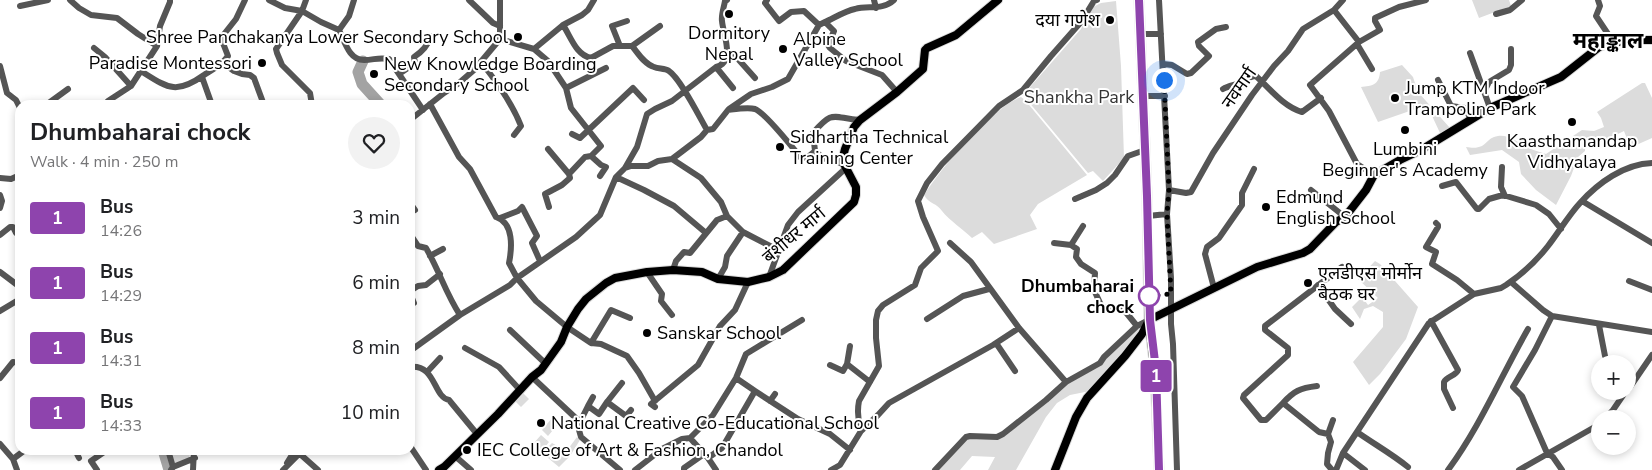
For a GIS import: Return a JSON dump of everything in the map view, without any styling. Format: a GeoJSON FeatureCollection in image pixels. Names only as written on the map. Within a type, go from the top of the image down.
{"type":"FeatureCollection","features":[{"type":"Feature","properties":{"kind":"highway"},"geometry":{"type":"LineString","coordinates":[[1140,1],[1150,320],[1156,370],[1159,470]]}},
{"type":"Feature","properties":{"kind":"main road"},"geometry":{"type":"LineString","coordinates":[[845,166],[843,157],[845,149],[854,127],[860,120],[897,92],[923,69],[927,48],[956,35],[998,0]]}},
{"type":"Feature","properties":{"kind":"main road"},"geometry":{"type":"LineString","coordinates":[[1055,470],[1076,417],[1087,398],[1125,356],[1150,320],[1257,267],[1304,253],[1344,217],[1366,190],[1374,175],[1422,150],[1490,108],[1561,78],[1599,47],[1610,43],[1652,40]]}},
{"type":"Feature","properties":{"kind":"main road","name":"बंशीधर मार्ग"},"geometry":{"type":"LineString","coordinates":[[439,470],[498,414],[546,364],[561,342],[567,327],[586,300],[606,283],[616,278],[647,272],[673,270],[702,272],[718,279],[748,282],[769,277],[782,270],[854,202],[856,187],[845,166]]}},
{"type":"Feature","properties":{"kind":"street"},"geometry":{"type":"LineString","coordinates":[[20,6],[30,6],[48,0]]}},
{"type":"Feature","properties":{"kind":"street"},"geometry":{"type":"LineString","coordinates":[[70,0],[91,15],[117,18],[157,46]]}},
{"type":"Feature","properties":{"kind":"street"},"geometry":{"type":"LineString","coordinates":[[114,100],[131,86],[157,46],[160,26],[170,0]]}},
{"type":"Feature","properties":{"kind":"street"},"geometry":{"type":"LineString","coordinates":[[141,71],[163,85],[184,87],[192,84],[223,63],[228,56],[221,38],[236,19],[245,0]]}},
{"type":"Feature","properties":{"kind":"street"},"geometry":{"type":"LineString","coordinates":[[269,0],[285,8],[302,11],[320,22],[339,30],[350,55],[362,60],[380,57],[388,59],[423,110]]}},
{"type":"Feature","properties":{"kind":"street"},"geometry":{"type":"LineString","coordinates":[[306,0],[302,11],[276,49],[282,66],[310,93],[311,100]]}},
{"type":"Feature","properties":{"kind":"street"},"geometry":{"type":"LineString","coordinates":[[339,30],[349,16],[354,0]]}},
{"type":"Feature","properties":{"kind":"street"},"geometry":{"type":"LineString","coordinates":[[469,0],[494,23],[500,26]]}},
{"type":"Feature","properties":{"kind":"street"},"geometry":{"type":"LineString","coordinates":[[415,116],[459,83],[481,62],[500,39],[500,0]]}},
{"type":"Feature","properties":{"kind":"street"},"geometry":{"type":"LineString","coordinates":[[534,49],[563,24],[582,15],[588,10],[594,0]]}},
{"type":"Feature","properties":{"kind":"street"},"geometry":{"type":"LineString","coordinates":[[415,346],[460,315],[510,285],[517,278],[576,237],[596,220],[604,209],[616,177],[625,168],[637,147],[647,114],[672,101],[716,67],[720,66],[728,54],[721,19],[725,0]]}},
{"type":"Feature","properties":{"kind":"street"},"geometry":{"type":"LineString","coordinates":[[767,0],[764,3],[779,21],[792,12],[804,11],[834,31],[828,45],[830,48],[846,61],[882,75],[897,92]]}},
{"type":"Feature","properties":{"kind":"street"},"geometry":{"type":"LineString","coordinates":[[874,0],[876,8]]}},
{"type":"Feature","properties":{"kind":"street"},"geometry":{"type":"LineString","coordinates":[[625,168],[648,166],[658,161],[672,159],[701,137],[707,130],[713,128],[728,110],[752,94],[772,88],[788,80],[822,24],[852,9],[876,8],[894,0]]}},
{"type":"Feature","properties":{"kind":"street"},"geometry":{"type":"LineString","coordinates":[[861,431],[859,424],[859,401],[879,366],[876,338],[878,311],[883,305],[915,285],[921,268],[938,251],[918,201],[927,183],[948,158],[999,106],[1023,90],[1081,22],[1094,1],[1097,0]]}},
{"type":"Feature","properties":{"kind":"street"},"geometry":{"type":"LineString","coordinates":[[1159,0],[1169,190],[1167,214],[1177,470]]}},
{"type":"Feature","properties":{"kind":"street","name":"नवमार्ग"},"geometry":{"type":"LineString","coordinates":[[1169,190],[1191,192],[1223,137],[1303,29],[1334,10],[1343,0]]}},
{"type":"Feature","properties":{"kind":"street"},"geometry":{"type":"LineString","coordinates":[[1374,175],[1358,164],[1330,111],[1310,85],[1358,43],[1380,30],[1375,18],[1399,7],[1426,0]]}},
{"type":"Feature","properties":{"kind":"street"},"geometry":{"type":"LineString","coordinates":[[1496,14],[1510,10],[1522,0]]}},
{"type":"Feature","properties":{"kind":"street"},"geometry":{"type":"LineString","coordinates":[[1598,0],[1600,6],[1596,16],[1610,36],[1610,43]]}},
{"type":"Feature","properties":{"kind":"street"},"geometry":{"type":"LineString","coordinates":[[1334,10],[1358,43],[1372,69]]}},
{"type":"Feature","properties":{"kind":"street"},"geometry":{"type":"LineString","coordinates":[[620,46],[612,26],[627,21]]}},
{"type":"Feature","properties":{"kind":"street"},"geometry":{"type":"LineString","coordinates":[[563,24],[581,54],[591,58],[613,46],[632,46],[660,26]]}},
{"type":"Feature","properties":{"kind":"street"},"geometry":{"type":"LineString","coordinates":[[1163,64],[1172,65],[1187,74],[1191,73],[1209,56],[1198,42],[1216,28],[1226,27]]}},
{"type":"Feature","properties":{"kind":"street"},"geometry":{"type":"LineString","coordinates":[[1140,34],[1162,34]]}},
{"type":"Feature","properties":{"kind":"street"},"geometry":{"type":"LineString","coordinates":[[399,74],[415,63],[414,57],[421,53],[431,36]]}},
{"type":"Feature","properties":{"kind":"street"},"geometry":{"type":"LineString","coordinates":[[500,39],[534,49],[548,61],[566,88],[571,108],[601,146],[591,156],[585,157],[569,174],[570,178],[562,185],[545,194],[548,207]]}},
{"type":"Feature","properties":{"kind":"street"},"geometry":{"type":"LineString","coordinates":[[632,46],[647,63],[653,67],[668,69],[671,72],[685,91],[707,130]]}},
{"type":"Feature","properties":{"kind":"street"},"geometry":{"type":"LineString","coordinates":[[94,48],[105,57],[131,86]]}},
{"type":"Feature","properties":{"kind":"street"},"geometry":{"type":"LineString","coordinates":[[1484,92],[1489,82],[1510,70],[1511,49]]}},
{"type":"Feature","properties":{"kind":"street"},"geometry":{"type":"LineString","coordinates":[[1470,53],[1490,108]]}},
{"type":"Feature","properties":{"kind":"street"},"geometry":{"type":"LineString","coordinates":[[728,54],[738,59],[755,78]]}},
{"type":"Feature","properties":{"kind":"street"},"geometry":{"type":"LineString","coordinates":[[481,62],[498,84],[517,116],[521,126],[514,135]]}},
{"type":"Feature","properties":{"kind":"street"},"geometry":{"type":"LineString","coordinates":[[223,63],[234,71],[250,75],[254,78],[262,100]]}},
{"type":"Feature","properties":{"kind":"street"},"geometry":{"type":"LineString","coordinates":[[0,66],[1,77],[7,93],[16,100]]}},
{"type":"Feature","properties":{"kind":"street"},"geometry":{"type":"LineString","coordinates":[[716,67],[733,88]]}},
{"type":"Feature","properties":{"kind":"street"},"geometry":{"type":"LineString","coordinates":[[566,88],[606,68]]}},
{"type":"Feature","properties":{"kind":"street"},"geometry":{"type":"LineString","coordinates":[[1223,89],[1256,76],[1294,110],[1302,112],[1321,98]]}},
{"type":"Feature","properties":{"kind":"street"},"geometry":{"type":"LineString","coordinates":[[202,77],[210,100]]}},
{"type":"Feature","properties":{"kind":"street"},"geometry":{"type":"LineString","coordinates":[[1438,80],[1451,106],[1465,108],[1471,120]]}},
{"type":"Feature","properties":{"kind":"street"},"geometry":{"type":"LineString","coordinates":[[572,134],[580,138],[633,88],[644,100]]}},
{"type":"Feature","properties":{"kind":"street"},"geometry":{"type":"LineString","coordinates":[[53,100],[68,89]]}},
{"type":"Feature","properties":{"kind":"street"},"geometry":{"type":"LineString","coordinates":[[1142,96],[1165,96]]}},
{"type":"Feature","properties":{"kind":"street"},"geometry":{"type":"LineString","coordinates":[[430,104],[459,157],[470,169],[496,217],[500,218],[508,227],[512,250],[510,263],[517,278],[536,301],[567,327],[592,343],[601,344],[627,356],[639,373],[655,404],[698,364],[720,326],[735,310],[748,282]]}},
{"type":"Feature","properties":{"kind":"street"},"geometry":{"type":"LineString","coordinates":[[728,110],[757,110],[801,158],[808,157],[815,151]]}},
{"type":"Feature","properties":{"kind":"street"},"geometry":{"type":"LineString","coordinates":[[769,277],[788,224],[845,166],[823,158],[815,151],[813,133],[823,121],[830,117],[836,116],[844,119],[860,120]]}},
{"type":"Feature","properties":{"kind":"street"},"geometry":{"type":"LineString","coordinates":[[548,149],[569,174]]}},
{"type":"Feature","properties":{"kind":"street"},"geometry":{"type":"LineString","coordinates":[[1075,199],[1107,183],[1128,156],[1145,150]]}},
{"type":"Feature","properties":{"kind":"street"},"geometry":{"type":"LineString","coordinates":[[591,156],[606,167],[600,176]]}},
{"type":"Feature","properties":{"kind":"street"},"geometry":{"type":"LineString","coordinates":[[672,159],[701,178],[720,202],[727,216],[743,232],[778,250]]}},
{"type":"Feature","properties":{"kind":"street"},"geometry":{"type":"LineString","coordinates":[[1336,470],[1343,453],[1368,416],[1376,400],[1431,321],[1474,294],[1501,288],[1511,282],[1540,256],[1582,201],[1607,180],[1624,169],[1643,163],[1652,163]]}},
{"type":"Feature","properties":{"kind":"street"},"geometry":{"type":"LineString","coordinates":[[1502,167],[1501,187],[1505,196]]}},
{"type":"Feature","properties":{"kind":"street"},"geometry":{"type":"LineString","coordinates":[[1214,288],[1205,254],[1207,247],[1219,238],[1242,205],[1242,193],[1254,169]]}},
{"type":"Feature","properties":{"kind":"street"},"geometry":{"type":"LineString","coordinates":[[0,177],[10,179],[15,177]]}},
{"type":"Feature","properties":{"kind":"street"},"geometry":{"type":"LineString","coordinates":[[616,177],[674,206],[706,233]]}},
{"type":"Feature","properties":{"kind":"street"},"geometry":{"type":"LineString","coordinates":[[1442,186],[1456,182],[1479,209],[1489,199],[1499,196],[1505,196],[1536,206],[1549,214],[1561,229]]}},
{"type":"Feature","properties":{"kind":"street"},"geometry":{"type":"LineString","coordinates":[[1311,190],[1344,217]]}},
{"type":"Feature","properties":{"kind":"street"},"geometry":{"type":"LineString","coordinates":[[0,196],[2,201],[0,208]]}},
{"type":"Feature","properties":{"kind":"street"},"geometry":{"type":"LineString","coordinates":[[1582,201],[1652,243]]}},
{"type":"Feature","properties":{"kind":"street"},"geometry":{"type":"LineString","coordinates":[[500,218],[518,211],[522,207],[537,236],[532,243],[540,262]]}},
{"type":"Feature","properties":{"kind":"street"},"geometry":{"type":"LineString","coordinates":[[1148,216],[1167,214]]}},
{"type":"Feature","properties":{"kind":"street"},"geometry":{"type":"LineString","coordinates":[[673,270],[676,260],[684,252],[690,253],[717,220],[727,216]]}},
{"type":"Feature","properties":{"kind":"street"},"geometry":{"type":"LineString","coordinates":[[1436,223],[1438,227],[1426,246],[1436,252],[1432,264],[1457,280],[1474,294]]}},
{"type":"Feature","properties":{"kind":"street"},"geometry":{"type":"LineString","coordinates":[[1071,245],[1083,226]]}},
{"type":"Feature","properties":{"kind":"street"},"geometry":{"type":"LineString","coordinates":[[0,235],[10,227],[13,227],[15,231]]}},
{"type":"Feature","properties":{"kind":"street"},"geometry":{"type":"LineString","coordinates":[[718,279],[725,267],[727,256],[743,232]]}},
{"type":"Feature","properties":{"kind":"street"},"geometry":{"type":"LineString","coordinates":[[415,242],[418,246],[426,248],[440,274],[451,302],[460,315]]}},
{"type":"Feature","properties":{"kind":"street"},"geometry":{"type":"LineString","coordinates":[[950,243],[971,262],[1019,328],[1066,382]]}},
{"type":"Feature","properties":{"kind":"street"},"geometry":{"type":"LineString","coordinates":[[1054,243],[1071,245],[1077,249],[1076,257],[1081,264],[1095,273],[1094,290],[1102,307],[1124,310],[1137,326]]}},
{"type":"Feature","properties":{"kind":"street"},"geometry":{"type":"LineString","coordinates":[[430,256],[443,249]]}},
{"type":"Feature","properties":{"kind":"street"},"geometry":{"type":"LineString","coordinates":[[1316,386],[1293,392],[1264,421],[1243,398],[1262,377],[1288,355],[1288,348],[1265,330],[1264,326],[1342,267]]}},
{"type":"Feature","properties":{"kind":"street"},"geometry":{"type":"LineString","coordinates":[[0,272],[15,284]]}},
{"type":"Feature","properties":{"kind":"street"},"geometry":{"type":"LineString","coordinates":[[647,272],[662,294],[661,301],[672,316]]}},
{"type":"Feature","properties":{"kind":"street"},"geometry":{"type":"LineString","coordinates":[[415,288],[426,284],[440,274]]}},
{"type":"Feature","properties":{"kind":"street"},"geometry":{"type":"LineString","coordinates":[[1511,282],[1552,316],[1652,332]]}},
{"type":"Feature","properties":{"kind":"street"},"geometry":{"type":"LineString","coordinates":[[1629,282],[1652,290]]}},
{"type":"Feature","properties":{"kind":"street"},"geometry":{"type":"LineString","coordinates":[[1318,285],[1335,309],[1351,324]]}},
{"type":"Feature","properties":{"kind":"street"},"geometry":{"type":"LineString","coordinates":[[927,319],[963,296],[989,289]]}},
{"type":"Feature","properties":{"kind":"street"},"geometry":{"type":"LineString","coordinates":[[0,311],[15,301]]}},
{"type":"Feature","properties":{"kind":"street"},"geometry":{"type":"LineString","coordinates":[[592,343],[611,310],[630,318]]}},
{"type":"Feature","properties":{"kind":"street"},"geometry":{"type":"LineString","coordinates":[[1552,316],[1513,387],[1522,396],[1547,453],[1553,457],[1562,470]]}},
{"type":"Feature","properties":{"kind":"street"},"geometry":{"type":"LineString","coordinates":[[635,470],[662,449],[682,439],[690,438],[712,415],[736,378],[746,354],[802,320]]}},
{"type":"Feature","properties":{"kind":"street"},"geometry":{"type":"LineString","coordinates":[[935,470],[966,438],[970,436],[997,437],[1003,434],[1066,382],[1100,363],[1137,326],[1150,320]]}},
{"type":"Feature","properties":{"kind":"street"},"geometry":{"type":"LineString","coordinates":[[1431,321],[1458,370],[1444,382],[1444,389],[1453,408]]}},
{"type":"Feature","properties":{"kind":"street"},"geometry":{"type":"LineString","coordinates":[[1599,325],[1605,355]]}},
{"type":"Feature","properties":{"kind":"street"},"geometry":{"type":"LineString","coordinates":[[832,470],[840,465],[861,431],[889,403],[1019,328]]}},
{"type":"Feature","properties":{"kind":"street"},"geometry":{"type":"LineString","coordinates":[[1448,470],[1468,439],[1528,329]]}},
{"type":"Feature","properties":{"kind":"street"},"geometry":{"type":"LineString","coordinates":[[510,330],[546,364]]}},
{"type":"Feature","properties":{"kind":"street"},"geometry":{"type":"LineString","coordinates":[[996,343],[1015,371]]}},
{"type":"Feature","properties":{"kind":"street"},"geometry":{"type":"LineString","coordinates":[[830,366],[843,372],[847,364],[850,346]]}},
{"type":"Feature","properties":{"kind":"street"},"geometry":{"type":"LineString","coordinates":[[465,348],[499,367],[520,390]]}},
{"type":"Feature","properties":{"kind":"street"},"geometry":{"type":"LineString","coordinates":[[1636,377],[1652,355]]}},
{"type":"Feature","properties":{"kind":"street"},"geometry":{"type":"LineString","coordinates":[[427,372],[440,358]]}},
{"type":"Feature","properties":{"kind":"street"},"geometry":{"type":"LineString","coordinates":[[0,378],[13,362],[15,362]]}},
{"type":"Feature","properties":{"kind":"street"},"geometry":{"type":"LineString","coordinates":[[847,364],[870,382]]}},
{"type":"Feature","properties":{"kind":"street"},"geometry":{"type":"LineString","coordinates":[[415,367],[427,372],[445,400],[449,400],[477,434]]}},
{"type":"Feature","properties":{"kind":"street"},"geometry":{"type":"LineString","coordinates":[[532,377],[580,422]]}},
{"type":"Feature","properties":{"kind":"street"},"geometry":{"type":"LineString","coordinates":[[736,378],[798,419],[830,434],[850,450]]}},
{"type":"Feature","properties":{"kind":"street"},"geometry":{"type":"LineString","coordinates":[[588,406],[599,414],[622,383]]}},
{"type":"Feature","properties":{"kind":"street"},"geometry":{"type":"LineString","coordinates":[[684,470],[684,468],[722,448],[755,391]]}},
{"type":"Feature","properties":{"kind":"street"},"geometry":{"type":"LineString","coordinates":[[770,401],[774,394]]}},
{"type":"Feature","properties":{"kind":"street"},"geometry":{"type":"LineString","coordinates":[[593,397],[580,422],[579,430],[581,437],[611,467],[620,470]]}},
{"type":"Feature","properties":{"kind":"street"},"geometry":{"type":"LineString","coordinates":[[607,402],[626,416],[631,410]]}},
{"type":"Feature","properties":{"kind":"street"},"geometry":{"type":"LineString","coordinates":[[1283,403],[1319,432],[1328,434]]}},
{"type":"Feature","properties":{"kind":"street"},"geometry":{"type":"LineString","coordinates":[[1332,420],[1328,434],[1331,442],[1328,452],[1328,464],[1332,470]]}},
{"type":"Feature","properties":{"kind":"street"},"geometry":{"type":"LineString","coordinates":[[1521,469],[1591,429]]}},
{"type":"Feature","properties":{"kind":"street"},"geometry":{"type":"LineString","coordinates":[[1357,432],[1394,456],[1408,468]]}},
{"type":"Feature","properties":{"kind":"street"},"geometry":{"type":"LineString","coordinates":[[690,438],[716,470]]}},
{"type":"Feature","properties":{"kind":"street"},"geometry":{"type":"LineString","coordinates":[[0,444],[13,459],[17,470]]}},
{"type":"Feature","properties":{"kind":"street"},"geometry":{"type":"LineString","coordinates":[[1343,453],[1365,470]]}},
{"type":"Feature","properties":{"kind":"street"},"geometry":{"type":"LineString","coordinates":[[415,454],[426,470]]}},
{"type":"Feature","properties":{"kind":"street"},"geometry":{"type":"LineString","coordinates":[[13,459],[18,455]]}},
{"type":"Feature","properties":{"kind":"street"},"geometry":{"type":"LineString","coordinates":[[97,470],[91,461],[99,455]]}},
{"type":"Feature","properties":{"kind":"street"},"geometry":{"type":"LineString","coordinates":[[169,455],[172,469],[195,458]]}},
{"type":"Feature","properties":{"kind":"street"},"geometry":{"type":"LineString","coordinates":[[193,470],[195,455]]}},
{"type":"Feature","properties":{"kind":"street"},"geometry":{"type":"LineString","coordinates":[[282,470],[295,455]]}},
{"type":"Feature","properties":{"kind":"street"},"geometry":{"type":"LineString","coordinates":[[303,455],[318,470]]}},
{"type":"Feature","properties":{"kind":"street"},"geometry":{"type":"LineString","coordinates":[[455,456],[471,470]]}},
{"type":"Feature","properties":{"kind":"green space"},"geometry":{"type":"Polygon","coordinates":[[[1472,0],[1509,0],[1511,6],[1479,18],[1472,0]]]}},
{"type":"Feature","properties":{"kind":"green space","name":"Shankha Park"},"geometry":{"type":"Polygon","coordinates":[[[1116,1],[1121,66],[1124,158],[1103,181],[1093,171],[1088,173],[1023,95],[1081,29],[1091,8],[1101,3],[1116,1]]]}},
{"type":"Feature","properties":{"kind":"green space","name":"Jump KTM Indoor Trampoline Park"},"geometry":{"type":"Polygon","coordinates":[[[1402,65],[1413,77],[1418,92],[1450,128],[1440,133],[1427,105],[1378,122],[1361,87],[1374,84],[1378,80],[1380,72],[1402,65]]]}},
{"type":"Feature","properties":{"kind":"green space"},"geometry":{"type":"Polygon","coordinates":[[[1642,83],[1645,83],[1652,98],[1652,138],[1634,146],[1629,144],[1624,131],[1585,148],[1585,151],[1578,157],[1571,176],[1556,205],[1536,190],[1521,174],[1519,162],[1502,150],[1470,155],[1466,147],[1482,146],[1494,137],[1502,136],[1511,138],[1533,150],[1546,154],[1582,130],[1594,131],[1604,127],[1597,112],[1642,83]]]}},
{"type":"Feature","properties":{"kind":"green space"},"geometry":{"type":"Polygon","coordinates":[[[1021,97],[1087,175],[1038,204],[1030,215],[1037,229],[994,244],[982,232],[972,238],[924,195],[953,156],[1003,108],[1021,97]]]}},
{"type":"Feature","properties":{"kind":"green space"},"geometry":{"type":"Polygon","coordinates":[[[1375,261],[1380,264],[1418,307],[1406,339],[1380,374],[1369,385],[1353,362],[1383,327],[1383,312],[1373,306],[1364,309],[1360,319],[1352,307],[1362,297],[1368,305],[1378,298],[1358,279],[1375,261]]]}},
{"type":"Feature","properties":{"kind":"green space"},"geometry":{"type":"Polygon","coordinates":[[[1136,327],[1141,331],[1090,391],[1070,395],[1057,403],[1046,417],[1016,470],[988,470],[995,457],[972,456],[960,470],[937,470],[970,436],[1003,434],[1066,382],[1100,363],[1136,327]]]}},
{"type":"Feature","properties":{"kind":"green space"},"geometry":{"type":"Polygon","coordinates":[[[523,393],[529,399],[521,407],[515,401],[523,393]]]}},
{"type":"Feature","properties":{"kind":"green space"},"geometry":{"type":"Polygon","coordinates":[[[552,418],[558,424],[548,436],[542,430],[552,418]]]}},
{"type":"Feature","properties":{"kind":"green space"},"geometry":{"type":"Polygon","coordinates":[[[541,435],[549,442],[541,452],[533,444],[541,435]]]}},
{"type":"Feature","properties":{"kind":"green space"},"geometry":{"type":"Polygon","coordinates":[[[577,437],[580,440],[570,456],[559,467],[542,453],[552,443],[565,450],[568,449],[577,437]]]}},
{"type":"Feature","properties":{"kind":"green space"},"geometry":{"type":"Polygon","coordinates":[[[172,455],[190,455],[189,458],[175,465],[172,455]]]}},
{"type":"Feature","properties":{"kind":"waterway"},"geometry":{"type":"LineString","coordinates":[[363,61],[358,72],[362,84],[376,100]]}},
{"type":"Feature","properties":{"kind":"waterway"},"geometry":{"type":"LineString","coordinates":[[164,455],[169,470]]}},
{"type":"Feature","properties":{"kind":"bus line","name":"1"},"geometry":{"type":"LineString","coordinates":[[1139,0],[1150,320],[1156,370],[1159,470]]}},
{"type":"Feature","properties":{"kind":"place","name":"Dormitory Nepal"},"geometry":{"type":"Point","coordinates":[729,14]}},
{"type":"Feature","properties":{"kind":"place","name":"दया गणेश"},"geometry":{"type":"Point","coordinates":[1110,20]}},
{"type":"Feature","properties":{"kind":"place","name":"Shree Panchakanya Lower Secondary School"},"geometry":{"type":"Point","coordinates":[518,37]}},
{"type":"Feature","properties":{"kind":"place","name":"Alpine Valley School"},"geometry":{"type":"Point","coordinates":[783,49]}},
{"type":"Feature","properties":{"kind":"place","name":"Paradise Montessori"},"geometry":{"type":"Point","coordinates":[262,63]}},
{"type":"Feature","properties":{"kind":"place","name":"New Knowledge Boarding Secondary School"},"geometry":{"type":"Point","coordinates":[374,74]}},
{"type":"Feature","properties":{"kind":"place","name":"Jump KTM Indoor Trampoline Park"},"geometry":{"type":"Point","coordinates":[1395,98]}},
{"type":"Feature","properties":{"kind":"place","name":"Kaasthamandap Vidhyalaya"},"geometry":{"type":"Point","coordinates":[1572,122]}},
{"type":"Feature","properties":{"kind":"place","name":"Lumbini Beginner's Academy"},"geometry":{"type":"Point","coordinates":[1405,130]}},
{"type":"Feature","properties":{"kind":"place","name":"Sidhartha Technical Training Center"},"geometry":{"type":"Point","coordinates":[780,147]}},
{"type":"Feature","properties":{"kind":"place","name":"Edmund English School"},"geometry":{"type":"Point","coordinates":[1266,207]}},
{"type":"Feature","properties":{"kind":"place","name":"एलडीएस मोर्मोन बैठक घर"},"geometry":{"type":"Point","coordinates":[1308,283]}},
{"type":"Feature","properties":{"kind":"place","name":"Dhumbaharai chock"},"geometry":{"type":"Point","coordinates":[1149,296]}},
{"type":"Feature","properties":{"kind":"place","name":"Sanskar School"},"geometry":{"type":"Point","coordinates":[647,333]}},
{"type":"Feature","properties":{"kind":"place","name":"National Creative Co-Educational School"},"geometry":{"type":"Point","coordinates":[541,423]}},
{"type":"Feature","properties":{"kind":"place","name":"IEC College of Art & Fashion, Chandol"},"geometry":{"type":"Point","coordinates":[467,450]}},
{"type":"Feature","properties":{"kind":"district","name":"महाङ्काल"},"geometry":{"type":"Point","coordinates":[1608,41]}},
{"type":"Feature","properties":{"kind":"route"},"geometry":{"type":"LineString","coordinates":[[1149,296],[1171,294],[1164,80]]}}]}
